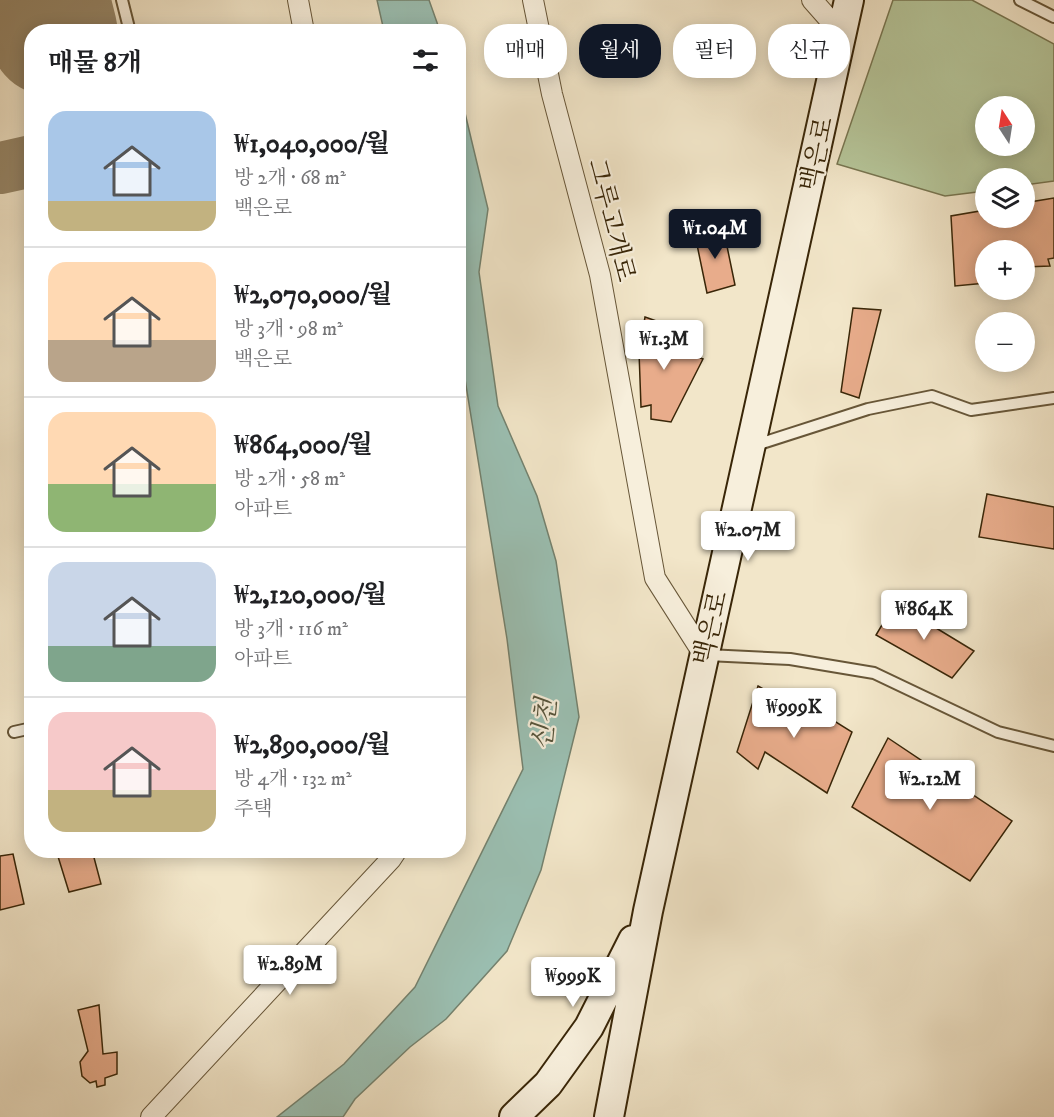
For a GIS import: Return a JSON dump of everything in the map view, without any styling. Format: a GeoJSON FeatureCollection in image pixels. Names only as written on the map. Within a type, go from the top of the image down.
{"type":"FeatureCollection","features":[{"type":"Feature","properties":{"kind":"main road","name":"백은로"},"geometry":{"type":"LineString","coordinates":[[844,24],[849,0]]}},
{"type":"Feature","properties":{"kind":"main road","name":"백은로"},"geometry":{"type":"LineString","coordinates":[[609,1117],[648,911],[832,78]]}},
{"type":"Feature","properties":{"kind":"main road"},"geometry":{"type":"LineString","coordinates":[[514,1117],[548,1084],[589,1027],[648,911]]}},
{"type":"Feature","properties":{"kind":"street"},"geometry":{"type":"LineString","coordinates":[[298,0],[302,24]]}},
{"type":"Feature","properties":{"kind":"street","name":"그루고개로"},"geometry":{"type":"LineString","coordinates":[[533,0],[552,94],[600,275],[655,578],[704,655]]}},
{"type":"Feature","properties":{"kind":"street"},"geometry":{"type":"LineString","coordinates":[[812,0],[833,24]]}},
{"type":"Feature","properties":{"kind":"street"},"geometry":{"type":"LineString","coordinates":[[150,1117],[392,858]]}},
{"type":"Feature","properties":{"kind":"lane"},"geometry":{"type":"LineString","coordinates":[[122,0],[128,24]]}},
{"type":"Feature","properties":{"kind":"lane"},"geometry":{"type":"LineString","coordinates":[[1020,0],[1054,17]]}},
{"type":"Feature","properties":{"kind":"lane"},"geometry":{"type":"LineString","coordinates":[[750,447],[868,409],[932,396],[970,410],[1054,398]]}},
{"type":"Feature","properties":{"kind":"lane"},"geometry":{"type":"LineString","coordinates":[[704,655],[790,659],[874,673],[998,732],[1054,746]]}},
{"type":"Feature","properties":{"kind":"lane"},"geometry":{"type":"LineString","coordinates":[[14,732],[24,730]]}},
{"type":"Feature","properties":{"kind":"green space"},"geometry":{"type":"Polygon","coordinates":[[[893,0],[972,0],[1054,44],[1054,181],[1035,184],[1035,168],[975,168],[975,192],[945,196],[837,164],[893,0]]]}},
{"type":"Feature","properties":{"kind":"water"},"geometry":{"type":"Polygon","coordinates":[[[377,0],[429,0],[438,24],[382,24],[377,0]]]}},
{"type":"Feature","properties":{"kind":"water","name":"신천"},"geometry":{"type":"Polygon","coordinates":[[[466,117],[488,209],[479,272],[498,406],[537,496],[556,561],[579,717],[541,870],[507,951],[446,1019],[410,1047],[355,1099],[343,1117],[277,1117],[344,1064],[415,987],[523,769],[507,639],[466,385],[466,117]]]}},
{"type":"Feature","properties":{"kind":"building"},"geometry":{"type":"Polygon","coordinates":[[[1054,198],[1054,258],[1048,259],[1050,266],[1035,267],[1035,240],[975,240],[975,284],[955,286],[951,216],[975,212],[975,228],[1035,228],[1035,201],[1054,198]]]}},
{"type":"Feature","properties":{"kind":"building"},"geometry":{"type":"Polygon","coordinates":[[[723,227],[735,285],[707,293],[695,235],[723,227]]]}},
{"type":"Feature","properties":{"kind":"building"},"geometry":{"type":"Polygon","coordinates":[[[853,308],[881,310],[859,398],[841,392],[853,308]]]}},
{"type":"Feature","properties":{"kind":"building"},"geometry":{"type":"Polygon","coordinates":[[[645,317],[665,324],[663,339],[688,342],[693,355],[703,359],[671,422],[651,419],[651,405],[641,407],[639,352],[645,317]]]}},
{"type":"Feature","properties":{"kind":"building"},"geometry":{"type":"Polygon","coordinates":[[[987,494],[1054,507],[1054,549],[979,537],[987,494]]]}},
{"type":"Feature","properties":{"kind":"building"},"geometry":{"type":"Polygon","coordinates":[[[895,603],[974,651],[952,678],[876,635],[895,603]]]}},
{"type":"Feature","properties":{"kind":"building"},"geometry":{"type":"Polygon","coordinates":[[[758,686],[808,714],[812,707],[852,732],[827,793],[765,752],[758,769],[737,752],[758,686]]]}},
{"type":"Feature","properties":{"kind":"building"},"geometry":{"type":"Polygon","coordinates":[[[888,738],[1012,821],[970,881],[852,807],[888,738]]]}},
{"type":"Feature","properties":{"kind":"building"},"geometry":{"type":"Polygon","coordinates":[[[13,854],[24,904],[0,910],[0,856],[13,854]]]}},
{"type":"Feature","properties":{"kind":"building"},"geometry":{"type":"Polygon","coordinates":[[[58,858],[94,858],[101,884],[69,892],[58,858]]]}},
{"type":"Feature","properties":{"kind":"building"},"geometry":{"type":"Polygon","coordinates":[[[99,1005],[103,1054],[117,1052],[117,1074],[105,1078],[105,1085],[97,1087],[96,1081],[90,1083],[82,1076],[80,1062],[88,1051],[78,1010],[99,1005]]]}},
{"type":"Feature","properties":{"kind":"taxiway"},"geometry":{"type":"LineString","coordinates":[[0,168],[24,163]]}},
{"type":"Feature","properties":{"kind":"runway"},"geometry":{"type":"LineString","coordinates":[[45,0],[51,24]]}}]}
